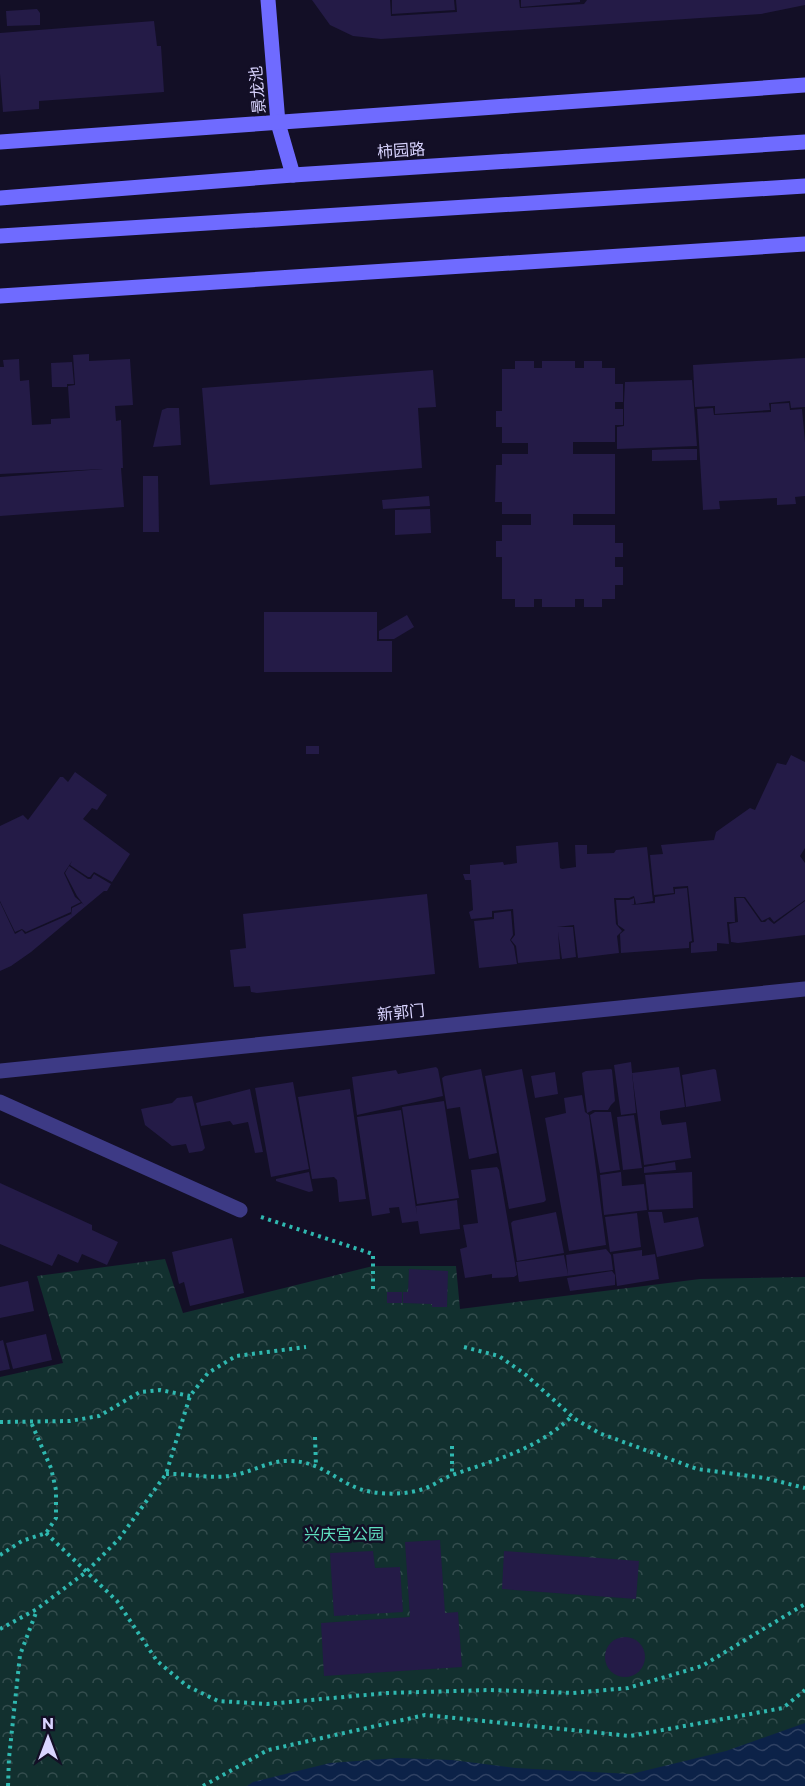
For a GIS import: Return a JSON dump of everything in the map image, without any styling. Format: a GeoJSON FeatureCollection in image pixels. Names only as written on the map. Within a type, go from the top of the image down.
{"type":"FeatureCollection","features":[{"type":"Feature","properties":{"kind":"street","name":"景龙池"},"geometry":{"type":"LineString","coordinates":[[268,0],[278,123],[293,175]]}},
{"type":"Feature","properties":{"kind":"street"},"geometry":{"type":"LineString","coordinates":[[0,142],[805,85]]}},
{"type":"Feature","properties":{"kind":"street","name":"柿园路"},"geometry":{"type":"LineString","coordinates":[[0,198],[293,175],[805,142]]}},
{"type":"Feature","properties":{"kind":"street"},"geometry":{"type":"LineString","coordinates":[[0,236],[805,186]]}},
{"type":"Feature","properties":{"kind":"street"},"geometry":{"type":"LineString","coordinates":[[0,296],[805,244]]}},
{"type":"Feature","properties":{"kind":"street","name":"新郭门"},"geometry":{"type":"LineString","coordinates":[[0,1071],[805,989]]}},
{"type":"Feature","properties":{"kind":"street"},"geometry":{"type":"LineString","coordinates":[[0,1102],[240,1210]]}},
{"type":"Feature","properties":{"kind":"path"},"geometry":{"type":"LineString","coordinates":[[240,1210],[373,1254],[374,1291]]}},
{"type":"Feature","properties":{"kind":"path"},"geometry":{"type":"LineString","coordinates":[[0,1629],[37,1609],[86,1572],[119,1539],[166,1474],[190,1396],[208,1373],[236,1356],[306,1347]]}},
{"type":"Feature","properties":{"kind":"path"},"geometry":{"type":"LineString","coordinates":[[464,1347],[499,1356],[526,1375],[572,1416],[599,1434],[697,1469],[765,1478],[805,1488]]}},
{"type":"Feature","properties":{"kind":"path"},"geometry":{"type":"LineString","coordinates":[[0,1422],[70,1421],[99,1416],[140,1392],[160,1390],[190,1396]]}},
{"type":"Feature","properties":{"kind":"path"},"geometry":{"type":"LineString","coordinates":[[166,1474],[233,1476],[261,1466],[286,1461],[309,1463],[327,1470],[353,1486],[370,1492],[396,1494],[424,1488],[532,1445],[554,1433],[572,1416]]}},
{"type":"Feature","properties":{"kind":"path"},"geometry":{"type":"LineString","coordinates":[[0,1555],[22,1541],[46,1533],[56,1518],[56,1490],[51,1468],[30,1420]]}},
{"type":"Feature","properties":{"kind":"path"},"geometry":{"type":"LineString","coordinates":[[315,1437],[316,1466]]}},
{"type":"Feature","properties":{"kind":"path"},"geometry":{"type":"LineString","coordinates":[[452,1446],[453,1475]]}},
{"type":"Feature","properties":{"kind":"path"},"geometry":{"type":"LineString","coordinates":[[46,1533],[117,1600],[157,1661],[187,1686],[218,1701],[267,1704],[387,1693],[490,1690],[573,1693],[628,1688],[702,1666],[805,1604]]}},
{"type":"Feature","properties":{"kind":"path"},"geometry":{"type":"LineString","coordinates":[[8,1786],[20,1655],[37,1609]]}},
{"type":"Feature","properties":{"kind":"path"},"geometry":{"type":"LineString","coordinates":[[203,1786],[268,1750],[425,1715],[630,1736],[783,1708],[805,1690]]}},
{"type":"Feature","properties":{"kind":"green space","name":"兴庆宫公园"},"geometry":{"type":"Polygon","coordinates":[[[165,1259],[183,1313],[373,1266],[456,1266],[460,1309],[700,1279],[805,1277],[805,1786],[0,1786],[0,1377],[63,1363],[37,1276],[165,1259]]]}},
{"type":"Feature","properties":{"kind":"water"},"geometry":{"type":"Polygon","coordinates":[[[805,1723],[805,1786],[247,1786],[253,1782],[330,1763],[398,1758],[452,1760],[515,1768],[631,1774],[726,1751],[805,1723]]]}},
{"type":"Feature","properties":{"kind":"building"},"geometry":{"type":"Polygon","coordinates":[[[312,0],[390,0],[391,16],[457,12],[456,0],[519,0],[520,8],[584,4],[587,0],[805,0],[805,5],[761,14],[381,39],[353,36],[330,25],[312,0]]]}},
{"type":"Feature","properties":{"kind":"building"},"geometry":{"type":"Polygon","coordinates":[[[392,0],[454,0],[455,10],[392,14],[392,0]]]}},
{"type":"Feature","properties":{"kind":"building"},"geometry":{"type":"Polygon","coordinates":[[[521,0],[580,0],[580,2],[521,7],[521,0]]]}},
{"type":"Feature","properties":{"kind":"building"},"geometry":{"type":"Polygon","coordinates":[[[37,9],[40,13],[40,25],[7,26],[6,11],[37,9]]]}},
{"type":"Feature","properties":{"kind":"building"},"geometry":{"type":"Polygon","coordinates":[[[154,21],[157,46],[161,46],[164,92],[39,101],[39,109],[3,112],[0,33],[154,21]]]}},
{"type":"Feature","properties":{"kind":"building"},"geometry":{"type":"Polygon","coordinates":[[[89,354],[89,361],[130,359],[133,405],[115,406],[116,421],[121,420],[124,507],[0,516],[0,477],[103,469],[0,474],[0,367],[4,367],[3,360],[19,359],[20,381],[29,380],[32,425],[51,424],[51,419],[70,418],[68,386],[75,385],[73,355],[89,354]]]}},
{"type":"Feature","properties":{"kind":"building"},"geometry":{"type":"Polygon","coordinates":[[[805,358],[805,407],[791,408],[790,401],[769,403],[770,410],[715,414],[715,406],[695,407],[693,365],[805,358]]]}},
{"type":"Feature","properties":{"kind":"building"},"geometry":{"type":"Polygon","coordinates":[[[515,361],[534,361],[534,368],[542,368],[542,361],[575,361],[575,368],[584,368],[584,361],[602,361],[602,368],[615,368],[615,384],[623,384],[623,402],[615,402],[615,409],[623,409],[623,425],[615,425],[615,442],[573,442],[573,454],[615,454],[615,514],[573,514],[573,525],[615,525],[615,543],[623,543],[623,557],[615,557],[615,567],[623,567],[623,585],[615,585],[615,599],[602,599],[602,607],[584,607],[584,599],[575,599],[575,607],[542,607],[542,599],[534,599],[534,607],[515,607],[515,599],[502,599],[502,557],[496,557],[496,541],[502,541],[502,525],[531,525],[531,514],[502,514],[502,502],[495,502],[496,465],[502,465],[502,454],[528,454],[528,443],[502,443],[502,427],[496,427],[496,411],[502,411],[502,369],[515,369],[515,361]]]}},
{"type":"Feature","properties":{"kind":"building"},"geometry":{"type":"Polygon","coordinates":[[[72,362],[74,384],[67,384],[67,387],[52,387],[51,363],[72,362]]]}},
{"type":"Feature","properties":{"kind":"building"},"geometry":{"type":"Polygon","coordinates":[[[433,370],[436,407],[418,408],[422,468],[210,485],[202,388],[433,370]]]}},
{"type":"Feature","properties":{"kind":"building"},"geometry":{"type":"Polygon","coordinates":[[[692,380],[697,446],[617,449],[617,427],[624,426],[625,382],[692,380]]]}},
{"type":"Feature","properties":{"kind":"building"},"geometry":{"type":"Polygon","coordinates":[[[789,403],[790,410],[802,409],[805,442],[805,496],[795,497],[796,504],[777,505],[777,498],[719,501],[720,509],[703,510],[697,409],[713,408],[714,415],[771,412],[771,404],[789,403]]]}},
{"type":"Feature","properties":{"kind":"building"},"geometry":{"type":"Polygon","coordinates":[[[179,408],[181,445],[153,447],[162,410],[179,408]]]}},
{"type":"Feature","properties":{"kind":"building"},"geometry":{"type":"Polygon","coordinates":[[[697,449],[697,460],[652,461],[652,450],[697,449]]]}},
{"type":"Feature","properties":{"kind":"building"},"geometry":{"type":"Polygon","coordinates":[[[143,476],[158,476],[159,532],[143,532],[143,476]]]}},
{"type":"Feature","properties":{"kind":"building"},"geometry":{"type":"Polygon","coordinates":[[[429,496],[430,506],[383,509],[382,500],[429,496]]]}},
{"type":"Feature","properties":{"kind":"building"},"geometry":{"type":"Polygon","coordinates":[[[430,509],[431,533],[395,535],[395,510],[430,509]]]}},
{"type":"Feature","properties":{"kind":"building"},"geometry":{"type":"Polygon","coordinates":[[[264,612],[377,612],[377,641],[392,641],[392,672],[264,672],[264,612]]]}},
{"type":"Feature","properties":{"kind":"building"},"geometry":{"type":"Polygon","coordinates":[[[407,615],[414,627],[394,639],[379,639],[379,631],[407,615]]]}},
{"type":"Feature","properties":{"kind":"building"},"geometry":{"type":"Polygon","coordinates":[[[306,746],[319,746],[319,754],[306,754],[306,746]]]}},
{"type":"Feature","properties":{"kind":"building"},"geometry":{"type":"Polygon","coordinates":[[[791,755],[805,762],[805,848],[800,856],[805,863],[805,900],[774,922],[770,917],[762,921],[745,897],[734,897],[735,922],[727,922],[729,944],[717,943],[717,951],[691,953],[691,943],[694,942],[688,886],[673,887],[674,893],[654,895],[650,855],[663,854],[661,845],[714,840],[716,832],[750,808],[755,810],[777,763],[786,765],[791,755]]]}},
{"type":"Feature","properties":{"kind":"building"},"geometry":{"type":"Polygon","coordinates":[[[75,772],[107,795],[97,810],[92,808],[83,819],[130,854],[112,882],[94,872],[88,877],[70,865],[72,861],[64,873],[75,897],[81,902],[71,907],[71,912],[26,932],[22,929],[15,932],[0,901],[0,826],[23,815],[28,820],[60,777],[68,782],[75,772]]]}},
{"type":"Feature","properties":{"kind":"building"},"geometry":{"type":"Polygon","coordinates":[[[558,842],[560,868],[562,869],[576,867],[575,845],[587,845],[587,854],[614,853],[616,850],[647,847],[653,901],[636,904],[634,896],[614,898],[616,924],[622,931],[617,936],[619,953],[578,958],[574,925],[557,927],[573,927],[576,957],[562,959],[558,932],[560,959],[518,963],[516,946],[511,940],[515,935],[513,909],[492,911],[492,917],[471,919],[469,912],[473,910],[471,880],[465,880],[463,874],[470,874],[470,865],[517,863],[516,846],[558,842]]]}},
{"type":"Feature","properties":{"kind":"building"},"geometry":{"type":"Polygon","coordinates":[[[69,866],[88,879],[91,879],[94,874],[111,884],[107,891],[104,891],[31,952],[0,971],[0,902],[15,934],[22,930],[25,934],[71,914],[71,916],[72,908],[82,903],[84,905],[65,873],[69,866]]]}},
{"type":"Feature","properties":{"kind":"building"},"geometry":{"type":"Polygon","coordinates":[[[687,888],[692,941],[689,942],[689,948],[621,953],[620,934],[625,930],[618,925],[616,900],[634,898],[634,904],[631,905],[655,903],[655,897],[675,894],[675,889],[687,888]]]}},
{"type":"Feature","properties":{"kind":"building"},"geometry":{"type":"Polygon","coordinates":[[[427,894],[435,974],[257,993],[251,992],[250,986],[234,987],[230,950],[246,948],[243,914],[427,894]]]}},
{"type":"Feature","properties":{"kind":"building"},"geometry":{"type":"Polygon","coordinates":[[[736,898],[744,898],[761,922],[768,919],[774,924],[805,901],[805,935],[731,942],[729,924],[738,922],[736,898]]]}},
{"type":"Feature","properties":{"kind":"building"},"geometry":{"type":"Polygon","coordinates":[[[511,911],[513,935],[510,940],[514,946],[517,964],[479,968],[474,921],[494,919],[494,913],[511,911]]]}},
{"type":"Feature","properties":{"kind":"building"},"geometry":{"type":"Polygon","coordinates":[[[631,1062],[636,1113],[621,1115],[614,1065],[631,1062]]]}},
{"type":"Feature","properties":{"kind":"building"},"geometry":{"type":"Polygon","coordinates":[[[436,1067],[443,1096],[357,1115],[352,1077],[396,1070],[398,1074],[436,1067]]]}},
{"type":"Feature","properties":{"kind":"building"},"geometry":{"type":"Polygon","coordinates":[[[679,1067],[685,1107],[660,1111],[660,1118],[662,1125],[686,1122],[691,1158],[644,1165],[632,1073],[679,1067]]]}},
{"type":"Feature","properties":{"kind":"building"},"geometry":{"type":"Polygon","coordinates":[[[481,1069],[497,1153],[469,1159],[460,1107],[447,1109],[442,1078],[481,1069]]]}},
{"type":"Feature","properties":{"kind":"building"},"geometry":{"type":"Polygon","coordinates":[[[522,1069],[546,1200],[509,1209],[485,1076],[522,1069]]]}},
{"type":"Feature","properties":{"kind":"building"},"geometry":{"type":"Polygon","coordinates":[[[611,1069],[615,1101],[608,1110],[593,1110],[587,1113],[582,1073],[611,1069]]]}},
{"type":"Feature","properties":{"kind":"building"},"geometry":{"type":"Polygon","coordinates":[[[714,1069],[721,1101],[686,1107],[682,1075],[714,1069]]]}},
{"type":"Feature","properties":{"kind":"building"},"geometry":{"type":"Polygon","coordinates":[[[555,1072],[558,1094],[535,1098],[531,1076],[555,1072]]]}},
{"type":"Feature","properties":{"kind":"building"},"geometry":{"type":"Polygon","coordinates":[[[293,1082],[309,1169],[271,1177],[255,1088],[293,1082]]]}},
{"type":"Feature","properties":{"kind":"building"},"geometry":{"type":"Polygon","coordinates":[[[250,1089],[263,1152],[255,1153],[248,1122],[233,1125],[230,1121],[201,1126],[196,1103],[250,1089]]]}},
{"type":"Feature","properties":{"kind":"building"},"geometry":{"type":"Polygon","coordinates":[[[350,1089],[366,1199],[339,1202],[337,1180],[334,1177],[312,1179],[298,1097],[350,1089]]]}},
{"type":"Feature","properties":{"kind":"building"},"geometry":{"type":"Polygon","coordinates":[[[582,1095],[585,1112],[589,1115],[606,1245],[569,1251],[545,1118],[566,1113],[564,1098],[582,1095]]]}},
{"type":"Feature","properties":{"kind":"building"},"geometry":{"type":"Polygon","coordinates":[[[192,1096],[205,1148],[202,1151],[189,1153],[186,1144],[172,1146],[145,1125],[141,1109],[172,1103],[177,1098],[192,1096]]]}},
{"type":"Feature","properties":{"kind":"building"},"geometry":{"type":"Polygon","coordinates":[[[444,1101],[459,1198],[417,1204],[402,1107],[444,1101]]]}},
{"type":"Feature","properties":{"kind":"building"},"geometry":{"type":"Polygon","coordinates":[[[401,1110],[417,1215],[416,1206],[457,1200],[460,1229],[420,1234],[418,1221],[402,1223],[399,1207],[389,1208],[390,1213],[372,1216],[357,1117],[401,1110]]]}},
{"type":"Feature","properties":{"kind":"building"},"geometry":{"type":"Polygon","coordinates":[[[595,1112],[611,1112],[620,1170],[600,1173],[590,1115],[595,1112]]]}},
{"type":"Feature","properties":{"kind":"building"},"geometry":{"type":"Polygon","coordinates":[[[634,1115],[642,1168],[623,1170],[617,1117],[634,1115]]]}},
{"type":"Feature","properties":{"kind":"building"},"geometry":{"type":"Polygon","coordinates":[[[675,1162],[676,1170],[644,1173],[644,1167],[675,1162]]]}},
{"type":"Feature","properties":{"kind":"building"},"geometry":{"type":"Polygon","coordinates":[[[497,1167],[517,1275],[492,1278],[492,1274],[465,1278],[460,1249],[467,1247],[463,1225],[478,1223],[471,1170],[497,1167]]]}},
{"type":"Feature","properties":{"kind":"building"},"geometry":{"type":"Polygon","coordinates":[[[309,1172],[313,1191],[309,1192],[276,1181],[276,1179],[309,1172]]]}},
{"type":"Feature","properties":{"kind":"building"},"geometry":{"type":"Polygon","coordinates":[[[621,1172],[622,1186],[644,1184],[647,1210],[604,1215],[600,1175],[621,1172]]]}},
{"type":"Feature","properties":{"kind":"building"},"geometry":{"type":"Polygon","coordinates":[[[692,1172],[693,1208],[649,1210],[645,1175],[692,1172]]]}},
{"type":"Feature","properties":{"kind":"building"},"geometry":{"type":"Polygon","coordinates":[[[0,1183],[92,1225],[92,1230],[118,1242],[107,1265],[82,1254],[78,1263],[58,1254],[52,1266],[0,1244],[0,1183]]]}},
{"type":"Feature","properties":{"kind":"building"},"geometry":{"type":"Polygon","coordinates":[[[556,1212],[564,1253],[517,1261],[511,1223],[556,1212]]]}},
{"type":"Feature","properties":{"kind":"building"},"geometry":{"type":"Polygon","coordinates":[[[648,1212],[662,1212],[664,1223],[698,1217],[704,1246],[657,1257],[648,1212]]]}},
{"type":"Feature","properties":{"kind":"building"},"geometry":{"type":"Polygon","coordinates":[[[637,1213],[641,1247],[610,1252],[605,1217],[637,1213]]]}},
{"type":"Feature","properties":{"kind":"building"},"geometry":{"type":"Polygon","coordinates":[[[232,1238],[244,1293],[190,1306],[184,1282],[179,1284],[172,1252],[232,1238]]]}},
{"type":"Feature","properties":{"kind":"building"},"geometry":{"type":"Polygon","coordinates":[[[606,1249],[611,1255],[613,1270],[519,1282],[516,1262],[564,1255],[568,1275],[566,1255],[606,1249]]]}},
{"type":"Feature","properties":{"kind":"building"},"geometry":{"type":"Polygon","coordinates":[[[642,1250],[642,1256],[655,1254],[659,1279],[617,1286],[613,1254],[642,1250]]]}},
{"type":"Feature","properties":{"kind":"building"},"geometry":{"type":"Polygon","coordinates":[[[409,1269],[448,1271],[447,1307],[403,1303],[403,1292],[408,1292],[409,1269]]]}},
{"type":"Feature","properties":{"kind":"building"},"geometry":{"type":"Polygon","coordinates":[[[612,1271],[615,1275],[615,1285],[570,1291],[567,1278],[612,1271]]]}},
{"type":"Feature","properties":{"kind":"building"},"geometry":{"type":"Polygon","coordinates":[[[28,1281],[34,1311],[0,1318],[0,1287],[28,1281]]]}},
{"type":"Feature","properties":{"kind":"building"},"geometry":{"type":"Polygon","coordinates":[[[387,1292],[402,1292],[402,1303],[387,1303],[387,1292]]]}},
{"type":"Feature","properties":{"kind":"building"},"geometry":{"type":"Polygon","coordinates":[[[46,1334],[52,1360],[13,1369],[6,1343],[46,1334]]]}},
{"type":"Feature","properties":{"kind":"building"},"geometry":{"type":"Polygon","coordinates":[[[3,1340],[10,1369],[0,1371],[0,1341],[3,1340]]]}},
{"type":"Feature","properties":{"kind":"building"},"geometry":{"type":"Polygon","coordinates":[[[440,1540],[445,1613],[458,1612],[462,1667],[324,1676],[321,1623],[410,1617],[405,1542],[440,1540]]]}},
{"type":"Feature","properties":{"kind":"building"},"geometry":{"type":"Polygon","coordinates":[[[373,1551],[375,1568],[400,1567],[403,1612],[334,1616],[330,1553],[373,1551]]]}},
{"type":"Feature","properties":{"kind":"building"},"geometry":{"type":"Polygon","coordinates":[[[504,1551],[639,1561],[636,1599],[502,1589],[504,1551]]]}},
{"type":"Feature","properties":{"kind":"building"},"geometry":{"type":"Polygon","coordinates":[[[625,1637],[639,1643],[645,1657],[639,1671],[625,1677],[611,1671],[605,1657],[611,1643],[625,1637]]]}}]}
